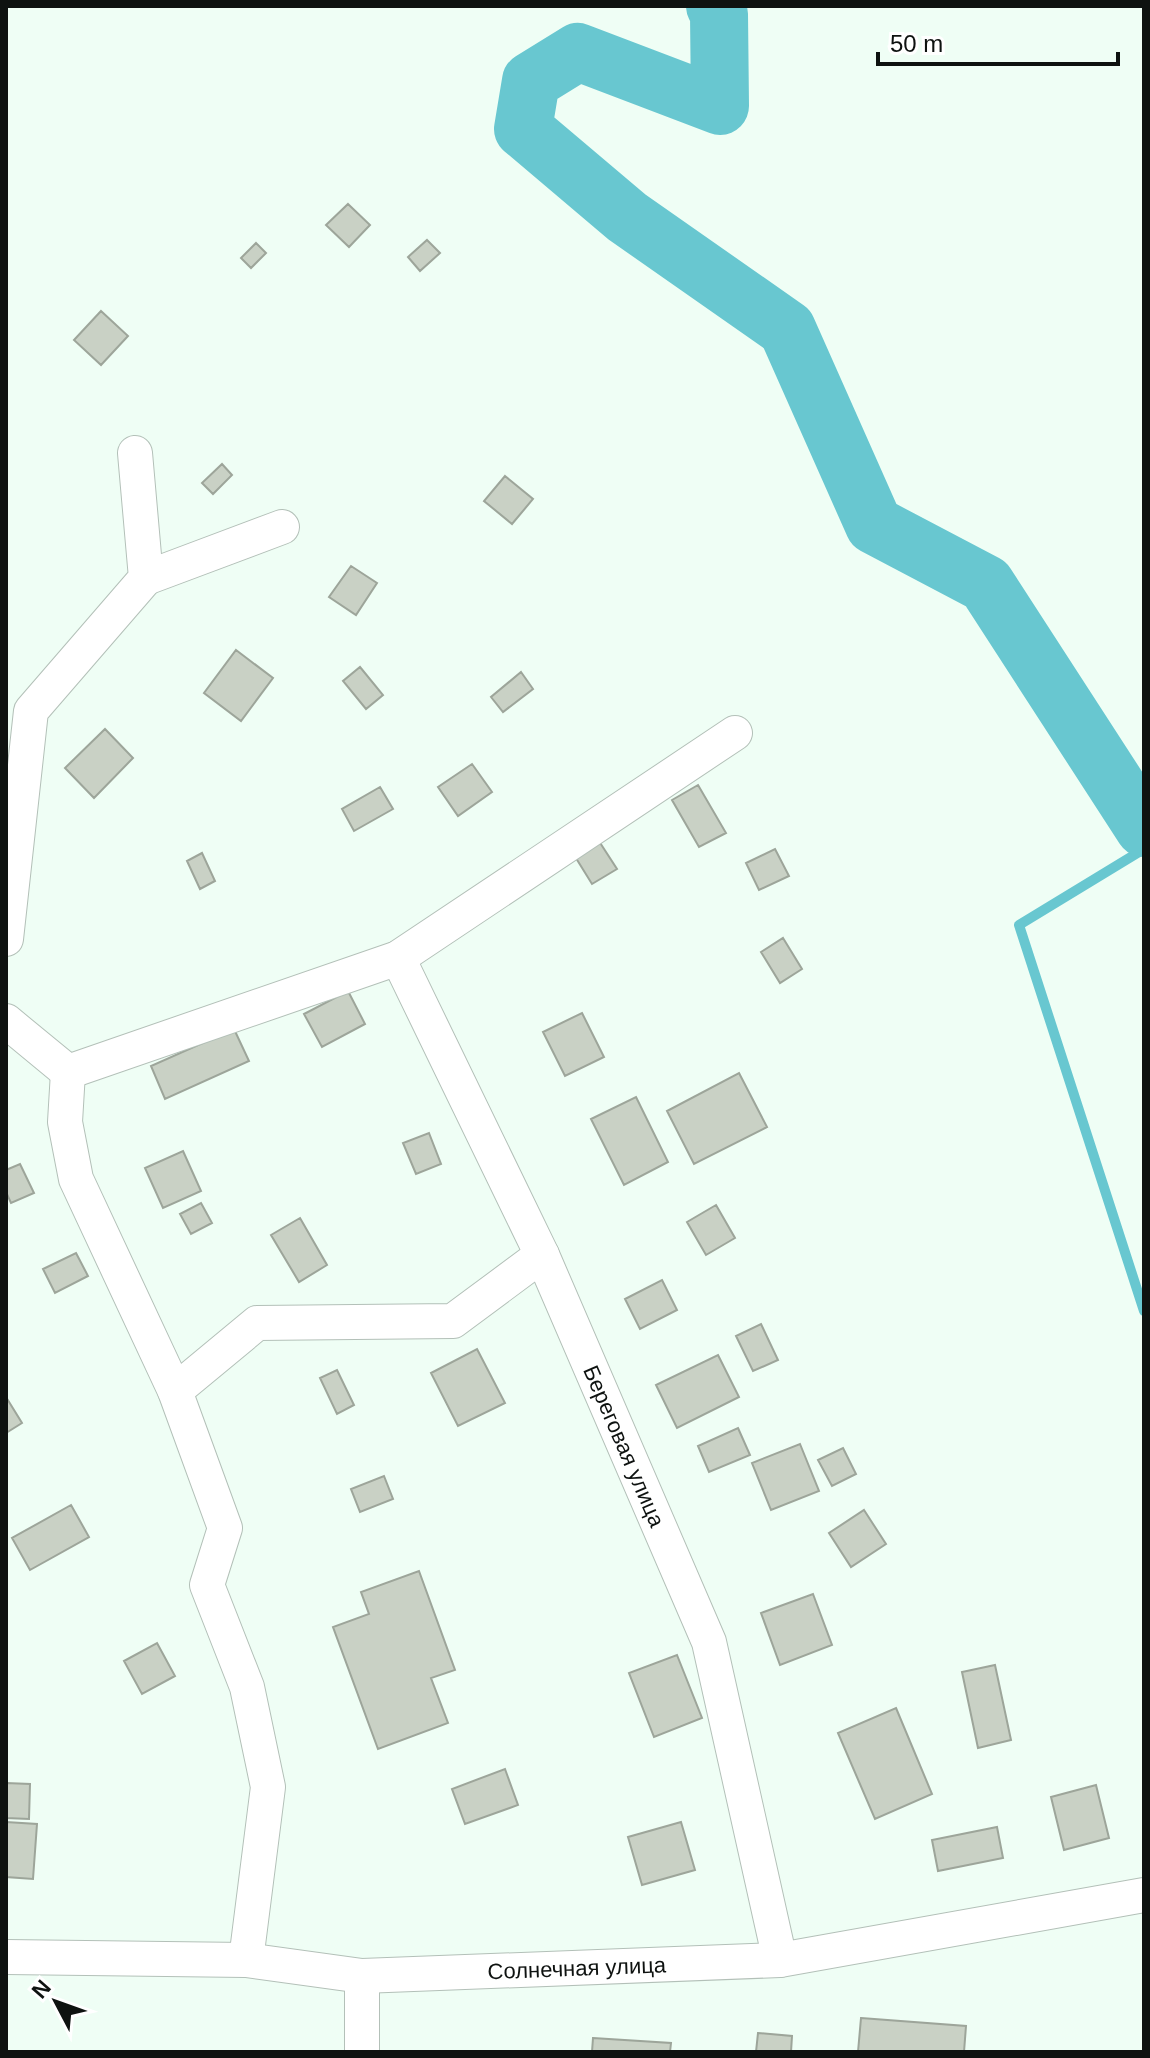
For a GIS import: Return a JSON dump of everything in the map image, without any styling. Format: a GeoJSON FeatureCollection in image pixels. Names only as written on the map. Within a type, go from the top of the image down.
{"type":"FeatureCollection","features":[{"type":"Feature","properties":{"kind":"street"},"geometry":{"type":"LineString","coordinates":[[135,453],[146,578]]}},
{"type":"Feature","properties":{"kind":"street"},"geometry":{"type":"LineString","coordinates":[[6,939],[31,711],[146,578],[282,527]]}},
{"type":"Feature","properties":{"kind":"street"},"geometry":{"type":"LineString","coordinates":[[68,1072],[398,958],[735,733]]}},
{"type":"Feature","properties":{"kind":"street","name":"Береговая улица"},"geometry":{"type":"LineString","coordinates":[[398,958],[542,1255],[709,1642],[780,1960]]}},
{"type":"Feature","properties":{"kind":"street"},"geometry":{"type":"LineString","coordinates":[[6,1021],[68,1072]]}},
{"type":"Feature","properties":{"kind":"street"},"geometry":{"type":"LineString","coordinates":[[68,1072],[65,1122],[76,1179],[175,1391],[225,1528],[207,1585],[247,1687],[268,1787],[246,1960]]}},
{"type":"Feature","properties":{"kind":"street"},"geometry":{"type":"LineString","coordinates":[[175,1391],[257,1323],[453,1321],[542,1255]]}},
{"type":"Feature","properties":{"kind":"street","name":"Солнечная улица"},"geometry":{"type":"LineString","coordinates":[[6,1957],[246,1960],[362,1976],[780,1960],[1144,1895]]}},
{"type":"Feature","properties":{"kind":"street"},"geometry":{"type":"LineString","coordinates":[[362,1976],[362,2052]]}},
{"type":"Feature","properties":{"kind":"building"},"geometry":{"type":"Polygon","coordinates":[[[348,204],[370,225],[349,247],[326,225],[348,204]]]}},
{"type":"Feature","properties":{"kind":"building"},"geometry":{"type":"Polygon","coordinates":[[[427,240],[440,253],[420,271],[408,257],[427,240]]]}},
{"type":"Feature","properties":{"kind":"building"},"geometry":{"type":"Polygon","coordinates":[[[256,243],[266,253],[251,268],[241,258],[256,243]]]}},
{"type":"Feature","properties":{"kind":"building"},"geometry":{"type":"Polygon","coordinates":[[[101,311],[128,336],[101,365],[74,340],[101,311]]]}},
{"type":"Feature","properties":{"kind":"building"},"geometry":{"type":"Polygon","coordinates":[[[222,464],[232,475],[213,494],[202,483],[222,464]]]}},
{"type":"Feature","properties":{"kind":"building"},"geometry":{"type":"Polygon","coordinates":[[[505,476],[533,499],[512,524],[484,501],[505,476]]]}},
{"type":"Feature","properties":{"kind":"building"},"geometry":{"type":"Polygon","coordinates":[[[351,566],[377,583],[356,615],[329,597],[351,566]]]}},
{"type":"Feature","properties":{"kind":"building"},"geometry":{"type":"Polygon","coordinates":[[[236,650],[273,678],[241,721],[204,693],[236,650]]]}},
{"type":"Feature","properties":{"kind":"building"},"geometry":{"type":"Polygon","coordinates":[[[360,667],[383,695],[366,709],[343,681],[360,667]]]}},
{"type":"Feature","properties":{"kind":"building"},"geometry":{"type":"Polygon","coordinates":[[[521,672],[533,689],[503,712],[491,697],[521,672]]]}},
{"type":"Feature","properties":{"kind":"building"},"geometry":{"type":"Polygon","coordinates":[[[105,729],[133,758],[94,798],[65,768],[105,729]]]}},
{"type":"Feature","properties":{"kind":"building"},"geometry":{"type":"Polygon","coordinates":[[[472,764],[492,792],[458,816],[438,787],[472,764]]]}},
{"type":"Feature","properties":{"kind":"building"},"geometry":{"type":"Polygon","coordinates":[[[698,785],[726,833],[699,847],[672,800],[698,785]]]}},
{"type":"Feature","properties":{"kind":"building"},"geometry":{"type":"Polygon","coordinates":[[[380,787],[393,809],[354,831],[342,809],[380,787]]]}},
{"type":"Feature","properties":{"kind":"building"},"geometry":{"type":"Polygon","coordinates":[[[595,835],[617,869],[592,884],[571,850],[595,835]]]}},
{"type":"Feature","properties":{"kind":"building"},"geometry":{"type":"Polygon","coordinates":[[[775,849],[789,876],[759,890],[746,863],[775,849]]]}},
{"type":"Feature","properties":{"kind":"building"},"geometry":{"type":"Polygon","coordinates":[[[202,853],[215,881],[200,889],[187,861],[202,853]]]}},
{"type":"Feature","properties":{"kind":"building"},"geometry":{"type":"Polygon","coordinates":[[[783,938],[802,969],[780,983],[761,952],[783,938]]]}},
{"type":"Feature","properties":{"kind":"building"},"geometry":{"type":"Polygon","coordinates":[[[348,991],[365,1024],[322,1047],[304,1014],[348,991]]]}},
{"type":"Feature","properties":{"kind":"building"},"geometry":{"type":"Polygon","coordinates":[[[582,1013],[604,1057],[565,1076],[543,1032],[582,1013]]]}},
{"type":"Feature","properties":{"kind":"building"},"geometry":{"type":"Polygon","coordinates":[[[234,1029],[249,1061],[165,1099],[151,1066],[234,1029]]]}},
{"type":"Feature","properties":{"kind":"building"},"geometry":{"type":"Polygon","coordinates":[[[739,1073],[767,1127],[694,1164],[667,1111],[739,1073]]]}},
{"type":"Feature","properties":{"kind":"building"},"geometry":{"type":"Polygon","coordinates":[[[636,1097],[668,1162],[624,1185],[591,1119],[636,1097]]]}},
{"type":"Feature","properties":{"kind":"building"},"geometry":{"type":"Polygon","coordinates":[[[429,1133],[441,1164],[416,1174],[403,1143],[429,1133]]]}},
{"type":"Feature","properties":{"kind":"building"},"geometry":{"type":"Polygon","coordinates":[[[183,1151],[201,1191],[163,1208],[145,1168],[183,1151]]]}},
{"type":"Feature","properties":{"kind":"building"},"geometry":{"type":"Polygon","coordinates":[[[20,1164],[34,1193],[11,1203],[6,1192],[6,1170],[20,1164]]]}},
{"type":"Feature","properties":{"kind":"building"},"geometry":{"type":"Polygon","coordinates":[[[201,1203],[212,1223],[191,1234],[180,1214],[201,1203]]]}},
{"type":"Feature","properties":{"kind":"building"},"geometry":{"type":"Polygon","coordinates":[[[716,1205],[735,1238],[706,1255],[687,1222],[716,1205]]]}},
{"type":"Feature","properties":{"kind":"building"},"geometry":{"type":"Polygon","coordinates":[[[300,1218],[327,1265],[299,1282],[271,1235],[300,1218]]]}},
{"type":"Feature","properties":{"kind":"building"},"geometry":{"type":"Polygon","coordinates":[[[76,1253],[88,1276],[55,1293],[43,1269],[76,1253]]]}},
{"type":"Feature","properties":{"kind":"building"},"geometry":{"type":"Polygon","coordinates":[[[662,1280],[677,1310],[640,1329],[625,1299],[662,1280]]]}},
{"type":"Feature","properties":{"kind":"building"},"geometry":{"type":"Polygon","coordinates":[[[761,1324],[778,1360],[753,1371],[736,1336],[761,1324]]]}},
{"type":"Feature","properties":{"kind":"building"},"geometry":{"type":"Polygon","coordinates":[[[477,1349],[505,1403],[458,1426],[431,1373],[477,1349]]]}},
{"type":"Feature","properties":{"kind":"building"},"geometry":{"type":"Polygon","coordinates":[[[718,1355],[739,1397],[677,1428],[656,1385],[718,1355]]]}},
{"type":"Feature","properties":{"kind":"building"},"geometry":{"type":"Polygon","coordinates":[[[337,1370],[354,1405],[337,1414],[320,1378],[337,1370]]]}},
{"type":"Feature","properties":{"kind":"building"},"geometry":{"type":"Polygon","coordinates":[[[6,1397],[22,1423],[6,1433],[6,1397]]]}},
{"type":"Feature","properties":{"kind":"building"},"geometry":{"type":"Polygon","coordinates":[[[738,1428],[750,1455],[709,1472],[698,1446],[738,1428]]]}},
{"type":"Feature","properties":{"kind":"building"},"geometry":{"type":"Polygon","coordinates":[[[800,1444],[819,1491],[771,1510],[752,1463],[800,1444]]]}},
{"type":"Feature","properties":{"kind":"building"},"geometry":{"type":"Polygon","coordinates":[[[843,1448],[856,1474],[832,1486],[818,1460],[843,1448]]]}},
{"type":"Feature","properties":{"kind":"building"},"geometry":{"type":"Polygon","coordinates":[[[384,1476],[393,1499],[360,1512],[351,1489],[384,1476]]]}},
{"type":"Feature","properties":{"kind":"building"},"geometry":{"type":"Polygon","coordinates":[[[71,1505],[89,1537],[30,1570],[12,1538],[71,1505]]]}},
{"type":"Feature","properties":{"kind":"building"},"geometry":{"type":"Polygon","coordinates":[[[864,1510],[886,1544],[851,1567],[829,1533],[864,1510]]]}},
{"type":"Feature","properties":{"kind":"building"},"geometry":{"type":"Polygon","coordinates":[[[419,1571],[455,1670],[431,1678],[448,1723],[378,1749],[333,1627],[369,1614],[361,1592],[419,1571]]]}},
{"type":"Feature","properties":{"kind":"building"},"geometry":{"type":"Polygon","coordinates":[[[813,1594],[832,1645],[780,1665],[761,1613],[813,1594]]]}},
{"type":"Feature","properties":{"kind":"building"},"geometry":{"type":"Polygon","coordinates":[[[157,1643],[175,1676],[142,1694],[124,1661],[157,1643]]]}},
{"type":"Feature","properties":{"kind":"building"},"geometry":{"type":"Polygon","coordinates":[[[677,1655],[702,1718],[654,1737],[629,1673],[677,1655]]]}},
{"type":"Feature","properties":{"kind":"building"},"geometry":{"type":"Polygon","coordinates":[[[995,1665],[1011,1740],[978,1748],[962,1672],[995,1665]]]}},
{"type":"Feature","properties":{"kind":"building"},"geometry":{"type":"Polygon","coordinates":[[[896,1708],[932,1794],[875,1819],[838,1733],[896,1708]]]}},
{"type":"Feature","properties":{"kind":"building"},"geometry":{"type":"Polygon","coordinates":[[[505,1769],[518,1805],[465,1824],[452,1789],[505,1769]]]}},
{"type":"Feature","properties":{"kind":"building"},"geometry":{"type":"Polygon","coordinates":[[[6,1783],[30,1784],[29,1819],[6,1818],[6,1783]]]}},
{"type":"Feature","properties":{"kind":"building"},"geometry":{"type":"Polygon","coordinates":[[[1096,1785],[1109,1838],[1064,1850],[1051,1797],[1096,1785]]]}},
{"type":"Feature","properties":{"kind":"building"},"geometry":{"type":"Polygon","coordinates":[[[6,1822],[37,1824],[33,1879],[6,1877],[6,1822]]]}},
{"type":"Feature","properties":{"kind":"building"},"geometry":{"type":"Polygon","coordinates":[[[681,1822],[695,1870],[642,1885],[628,1837],[681,1822]]]}},
{"type":"Feature","properties":{"kind":"building"},"geometry":{"type":"Polygon","coordinates":[[[997,1827],[1003,1858],[938,1871],[932,1840],[997,1827]]]}},
{"type":"Feature","properties":{"kind":"building"},"geometry":{"type":"Polygon","coordinates":[[[861,2018],[966,2026],[964,2052],[858,2052],[861,2018]]]}},
{"type":"Feature","properties":{"kind":"building"},"geometry":{"type":"Polygon","coordinates":[[[758,2033],[792,2036],[791,2052],[756,2052],[758,2033]]]}},
{"type":"Feature","properties":{"kind":"building"},"geometry":{"type":"Polygon","coordinates":[[[593,2038],[671,2043],[670,2052],[592,2052],[593,2038]]]}},
{"type":"Feature","properties":{"kind":"waterway"},"geometry":{"type":"LineString","coordinates":[[715,6],[719,14],[720,106],[578,52],[531,81],[523,129],[627,217],[787,329],[874,525],[986,584],[1144,828]]}},
{"type":"Feature","properties":{"kind":"waterway"},"geometry":{"type":"LineString","coordinates":[[1144,849],[1019,925],[1144,1311]]}}]}
